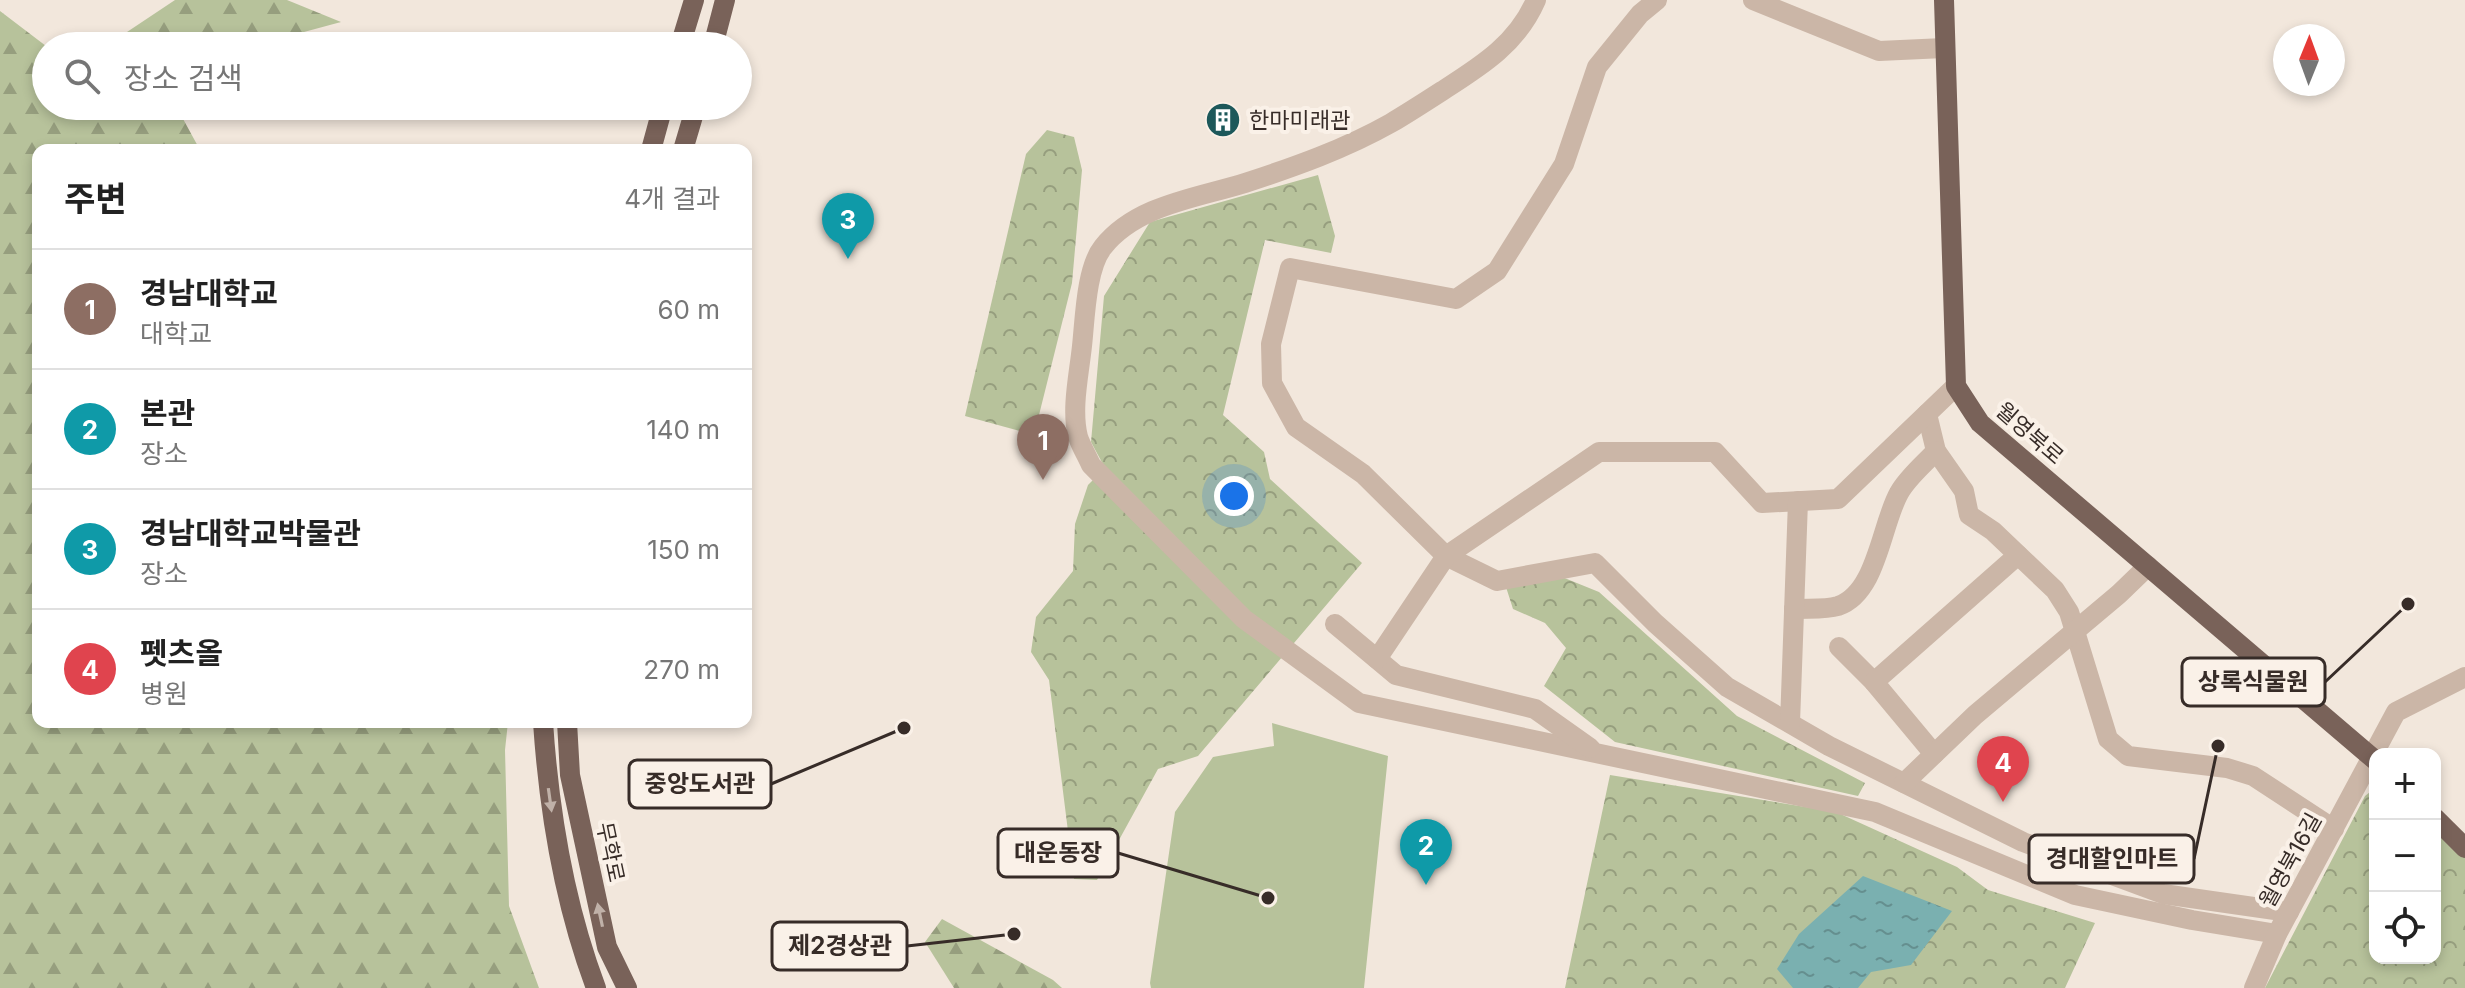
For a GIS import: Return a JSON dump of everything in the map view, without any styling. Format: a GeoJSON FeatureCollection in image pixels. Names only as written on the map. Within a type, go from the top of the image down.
{"type":"FeatureCollection","features":[{"type":"Feature","properties":{"kind":"main road"},"geometry":{"type":"LineString","coordinates":[[684,32],[694,0]]}},
{"type":"Feature","properties":{"kind":"main road"},"geometry":{"type":"LineString","coordinates":[[717,32],[725,0]]}},
{"type":"Feature","properties":{"kind":"main road"},"geometry":{"type":"LineString","coordinates":[[1944,0],[1956,386]]}},
{"type":"Feature","properties":{"kind":"main road"},"geometry":{"type":"LineString","coordinates":[[653,144],[659,120]]}},
{"type":"Feature","properties":{"kind":"main road"},"geometry":{"type":"LineString","coordinates":[[685,144],[692,120]]}},
{"type":"Feature","properties":{"kind":"main road","name":"월영북로"},"geometry":{"type":"LineString","coordinates":[[1956,386],[1980,423],[2369,755]]}},
{"type":"Feature","properties":{"kind":"main road"},"geometry":{"type":"LineString","coordinates":[[544,728],[551,808],[566,891],[596,988]]}},
{"type":"Feature","properties":{"kind":"main road","name":"무학로"},"geometry":{"type":"LineString","coordinates":[[567,728],[570,775],[607,947],[627,988]]}},
{"type":"Feature","properties":{"kind":"main road"},"geometry":{"type":"LineString","coordinates":[[2441,823],[2465,835]]}},
{"type":"Feature","properties":{"kind":"main road"},"geometry":{"type":"LineString","coordinates":[[2441,824],[2465,848]]}},
{"type":"Feature","properties":{"kind":"street"},"geometry":{"type":"LineString","coordinates":[[1536,0],[1509,43],[1390,124],[1341,148],[1245,183],[1159,208],[1117,232],[1093,263],[1084,322],[1075,410],[1078,437],[1091,465],[1244,619],[1359,703],[1875,812],[2075,895],[2277,934]]}},
{"type":"Feature","properties":{"kind":"street"},"geometry":{"type":"LineString","coordinates":[[1657,0],[1640,14],[1597,67],[1564,164],[1497,271],[1456,299],[1290,268],[1271,344],[1272,383],[1296,427],[1363,474],[1446,556],[1497,581],[1595,563],[1655,623],[1727,687],[1829,746],[2023,842],[2163,894],[2289,912]]}},
{"type":"Feature","properties":{"kind":"street"},"geometry":{"type":"LineString","coordinates":[[1753,0],[1879,51],[1944,48]]}},
{"type":"Feature","properties":{"kind":"street"},"geometry":{"type":"LineString","coordinates":[[1377,659],[1446,556],[1599,452],[1715,452],[1762,503],[1838,499],[1956,386]]}},
{"type":"Feature","properties":{"kind":"street"},"geometry":{"type":"LineString","coordinates":[[1927,414],[1936,451],[1964,491],[1969,515],[1993,531],[2055,590],[2069,612],[2108,739],[2128,756],[2227,768],[2253,776],[2334,829]]}},
{"type":"Feature","properties":{"kind":"street"},"geometry":{"type":"LineString","coordinates":[[1794,609],[1839,606],[1857,592],[1871,573],[1886,520],[1900,491],[1936,451]]}},
{"type":"Feature","properties":{"kind":"street"},"geometry":{"type":"LineString","coordinates":[[1790,723],[1798,501]]}},
{"type":"Feature","properties":{"kind":"street"},"geometry":{"type":"LineString","coordinates":[[1874,682],[2018,555]]}},
{"type":"Feature","properties":{"kind":"street"},"geometry":{"type":"LineString","coordinates":[[1904,783],[1975,715],[2148,566]]}},
{"type":"Feature","properties":{"kind":"street"},"geometry":{"type":"LineString","coordinates":[[1335,624],[1396,675],[1535,709],[1597,753]]}},
{"type":"Feature","properties":{"kind":"street"},"geometry":{"type":"LineString","coordinates":[[1839,647],[1874,682],[1934,754]]}},
{"type":"Feature","properties":{"kind":"street","name":"월영북16길"},"geometry":{"type":"LineString","coordinates":[[2379,748],[2396,712],[2465,677]]}},
{"type":"Feature","properties":{"kind":"street","name":"월영북16길"},"geometry":{"type":"LineString","coordinates":[[2254,988],[2277,934],[2369,768]]}},
{"type":"Feature","properties":{"kind":"green space"},"geometry":{"type":"Polygon","coordinates":[[[175,0],[287,0],[341,22],[304,32],[127,32],[175,0]]]}},
{"type":"Feature","properties":{"kind":"green space"},"geometry":{"type":"Polygon","coordinates":[[[0,11],[32,35],[32,120],[184,120],[197,144],[32,144],[32,728],[507,728],[505,750],[509,906],[539,988],[0,988],[0,11]]]}},
{"type":"Feature","properties":{"kind":"green space"},"geometry":{"type":"Polygon","coordinates":[[[1047,130],[1074,137],[1082,170],[1072,283],[1034,435],[965,416],[1026,154],[1047,130]]]}},
{"type":"Feature","properties":{"kind":"green space"},"geometry":{"type":"Polygon","coordinates":[[[1318,175],[1335,236],[1331,253],[1265,240],[1223,415],[1264,452],[1270,479],[1362,563],[1198,756],[1158,769],[1097,880],[1074,879],[1049,680],[1031,652],[1036,617],[1073,571],[1075,524],[1088,485],[1105,468],[1091,442],[1104,296],[1150,222],[1318,175]]]}},
{"type":"Feature","properties":{"kind":"green space"},"geometry":{"type":"Polygon","coordinates":[[[1562,577],[1599,592],[1737,716],[1865,783],[1858,796],[1615,742],[1544,686],[1566,648],[1545,623],[1513,609],[1506,587],[1562,577]]]}},
{"type":"Feature","properties":{"kind":"green space"},"geometry":{"type":"Polygon","coordinates":[[[1272,723],[1388,756],[1364,988],[1151,988],[1175,812],[1213,757],[1274,746],[1272,723]]]}},
{"type":"Feature","properties":{"kind":"green space"},"geometry":{"type":"Polygon","coordinates":[[[1610,775],[1836,812],[1957,867],[1988,890],[2095,923],[2065,988],[1565,988],[1610,775]]]}},
{"type":"Feature","properties":{"kind":"green space"},"geometry":{"type":"Polygon","coordinates":[[[2369,793],[2369,964],[2441,964],[2441,834],[2465,856],[2465,988],[2265,988],[2369,793]]]}},
{"type":"Feature","properties":{"kind":"green space"},"geometry":{"type":"Polygon","coordinates":[[[942,919],[1053,980],[1062,988],[954,988],[925,942],[942,919]]]}},
{"type":"Feature","properties":{"kind":"water"},"geometry":{"type":"Polygon","coordinates":[[[1863,876],[1952,911],[1911,965],[1871,972],[1858,988],[1793,988],[1777,969],[1799,934],[1863,876]]]}},
{"type":"Feature","properties":{"kind":"place","name":"한마미래관"},"geometry":{"type":"Point","coordinates":[1223,120]}},
{"type":"Feature","properties":{"kind":"place","name":"경남대학교박물관"},"geometry":{"type":"Point","coordinates":[848,259]}},
{"type":"Feature","properties":{"kind":"place","name":"경남대학교"},"geometry":{"type":"Point","coordinates":[1043,480]}},
{"type":"Feature","properties":{"kind":"place","name":"상록식물원"},"geometry":{"type":"Point","coordinates":[2408,604]}},
{"type":"Feature","properties":{"kind":"place","name":"중앙도서관"},"geometry":{"type":"Point","coordinates":[904,728]}},
{"type":"Feature","properties":{"kind":"place","name":"경대할인마트"},"geometry":{"type":"Point","coordinates":[2218,746]}},
{"type":"Feature","properties":{"kind":"place","name":"펫츠올"},"geometry":{"type":"Point","coordinates":[2003,802]}},
{"type":"Feature","properties":{"kind":"place","name":"본관"},"geometry":{"type":"Point","coordinates":[1426,885]}},
{"type":"Feature","properties":{"kind":"place","name":"대운동장"},"geometry":{"type":"Point","coordinates":[1268,898]}},
{"type":"Feature","properties":{"kind":"place","name":"제2경상관"},"geometry":{"type":"Point","coordinates":[1014,934]}}]}
